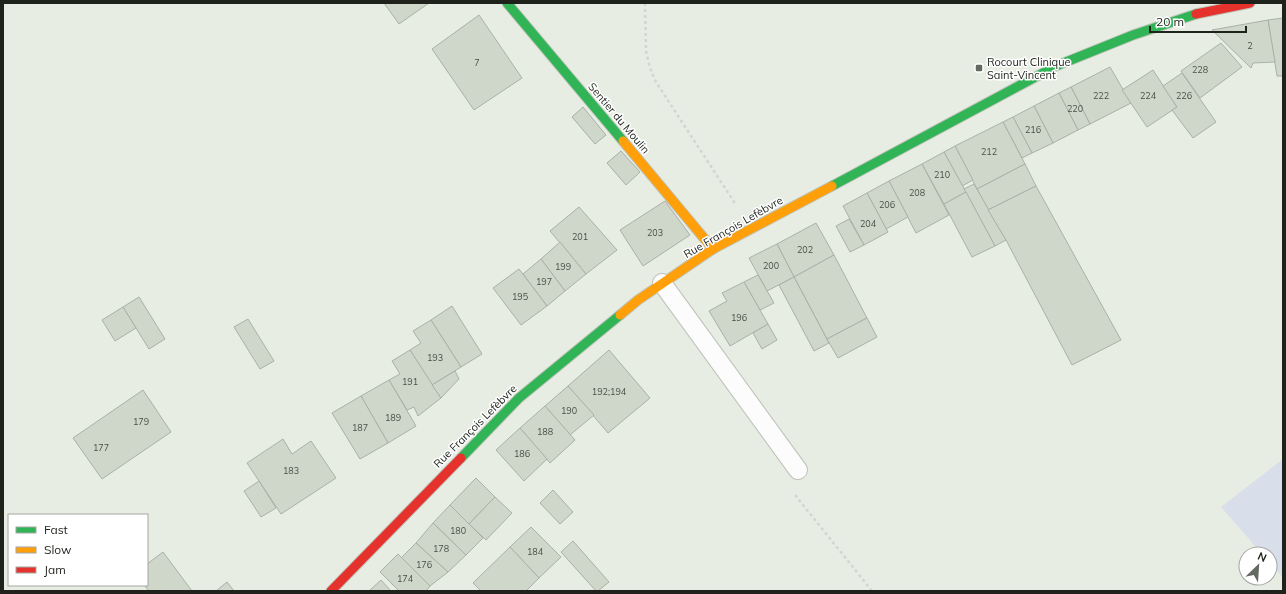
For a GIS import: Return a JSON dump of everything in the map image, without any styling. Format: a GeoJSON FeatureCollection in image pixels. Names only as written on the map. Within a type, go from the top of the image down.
{"type":"FeatureCollection","features":[{"type":"Feature","properties":{"kind":"main road","name":"Sentier du Moulin"},"geometry":{"type":"LineString","coordinates":[[507,3],[713,249]]}},
{"type":"Feature","properties":{"kind":"main road","name":"Rue François Lefèbvre"},"geometry":{"type":"LineString","coordinates":[[331,591],[518,398],[638,300],[713,249],[1056,66],[1203,8],[1250,3]]}},
{"type":"Feature","properties":{"kind":"lane"},"geometry":{"type":"LineString","coordinates":[[662,283],[798,470]]}},
{"type":"Feature","properties":{"kind":"path"},"geometry":{"type":"LineString","coordinates":[[645,3],[646,51],[650,68],[656,82],[751,229]]}},
{"type":"Feature","properties":{"kind":"shaded area"},"geometry":{"type":"Polygon","coordinates":[[[1283,459],[1283,578],[1278,572],[1278,546],[1255,546],[1221,507],[1283,459]]]}},
{"type":"Feature","properties":{"kind":"building"},"geometry":{"type":"Polygon","coordinates":[[[384,3],[429,3],[399,24],[384,3]]]}},
{"type":"Feature","properties":{"kind":"building"},"geometry":{"type":"Polygon","coordinates":[[[479,15],[522,78],[474,110],[432,49],[479,15]]]}},
{"type":"Feature","properties":{"kind":"building"},"geometry":{"type":"Polygon","coordinates":[[[1283,18],[1283,76],[1277,76],[1268,20],[1283,18]]]}},
{"type":"Feature","properties":{"kind":"building"},"geometry":{"type":"Polygon","coordinates":[[[1268,20],[1275,62],[1253,63],[1251,68],[1212,30],[1268,20]]]}},
{"type":"Feature","properties":{"kind":"building"},"geometry":{"type":"Polygon","coordinates":[[[1221,43],[1242,67],[1200,98],[1181,71],[1221,43]]]}},
{"type":"Feature","properties":{"kind":"building"},"geometry":{"type":"Polygon","coordinates":[[[1110,67],[1131,103],[1090,124],[1071,87],[1110,67]]]}},
{"type":"Feature","properties":{"kind":"building"},"geometry":{"type":"Polygon","coordinates":[[[1153,70],[1177,107],[1147,127],[1122,90],[1153,70]]]}},
{"type":"Feature","properties":{"kind":"building"},"geometry":{"type":"Polygon","coordinates":[[[1182,73],[1216,122],[1193,138],[1172,110],[1177,107],[1163,86],[1182,73]]]}},
{"type":"Feature","properties":{"kind":"building"},"geometry":{"type":"Polygon","coordinates":[[[1071,87],[1090,124],[1078,130],[1059,93],[1071,87]]]}},
{"type":"Feature","properties":{"kind":"building"},"geometry":{"type":"Polygon","coordinates":[[[1059,93],[1078,130],[1053,143],[1034,106],[1059,93]]]}},
{"type":"Feature","properties":{"kind":"building"},"geometry":{"type":"Polygon","coordinates":[[[1034,106],[1053,143],[1032,153],[1013,117],[1034,106]]]}},
{"type":"Feature","properties":{"kind":"building"},"geometry":{"type":"Polygon","coordinates":[[[583,107],[606,135],[595,144],[572,117],[583,107]]]}},
{"type":"Feature","properties":{"kind":"building"},"geometry":{"type":"Polygon","coordinates":[[[1013,117],[1032,153],[1022,158],[1003,122],[1013,117]]]}},
{"type":"Feature","properties":{"kind":"building"},"geometry":{"type":"Polygon","coordinates":[[[1003,122],[1025,164],[977,189],[955,146],[1003,122]]]}},
{"type":"Feature","properties":{"kind":"building"},"geometry":{"type":"Polygon","coordinates":[[[955,146],[973,180],[962,186],[944,152],[955,146]]]}},
{"type":"Feature","properties":{"kind":"building"},"geometry":{"type":"Polygon","coordinates":[[[621,151],[640,172],[626,185],[607,163],[621,151]]]}},
{"type":"Feature","properties":{"kind":"building"},"geometry":{"type":"Polygon","coordinates":[[[944,152],[966,192],[944,204],[922,164],[944,152]]]}},
{"type":"Feature","properties":{"kind":"building"},"geometry":{"type":"Polygon","coordinates":[[[922,164],[949,215],[916,233],[889,181],[922,164]]]}},
{"type":"Feature","properties":{"kind":"building"},"geometry":{"type":"Polygon","coordinates":[[[1025,164],[1036,186],[988,210],[977,189],[1025,164]]]}},
{"type":"Feature","properties":{"kind":"building"},"geometry":{"type":"Polygon","coordinates":[[[889,181],[908,217],[886,229],[867,193],[889,181]]]}},
{"type":"Feature","properties":{"kind":"building"},"geometry":{"type":"Polygon","coordinates":[[[974,184],[1006,240],[995,246],[964,189],[974,184]]]}},
{"type":"Feature","properties":{"kind":"building"},"geometry":{"type":"Polygon","coordinates":[[[1036,186],[1121,340],[1072,365],[1006,240],[988,210],[1036,186]]]}},
{"type":"Feature","properties":{"kind":"building"},"geometry":{"type":"Polygon","coordinates":[[[966,192],[995,246],[972,257],[944,204],[966,192]]]}},
{"type":"Feature","properties":{"kind":"building"},"geometry":{"type":"Polygon","coordinates":[[[867,193],[888,232],[864,245],[843,206],[867,193]]]}},
{"type":"Feature","properties":{"kind":"building"},"geometry":{"type":"Polygon","coordinates":[[[665,201],[690,235],[643,266],[620,230],[665,201]]]}},
{"type":"Feature","properties":{"kind":"building"},"geometry":{"type":"Polygon","coordinates":[[[579,207],[617,250],[586,274],[550,231],[579,207]]]}},
{"type":"Feature","properties":{"kind":"building"},"geometry":{"type":"Polygon","coordinates":[[[849,219],[864,245],[850,252],[836,226],[849,219]]]}},
{"type":"Feature","properties":{"kind":"building"},"geometry":{"type":"Polygon","coordinates":[[[816,223],[834,255],[794,277],[777,244],[816,223]]]}},
{"type":"Feature","properties":{"kind":"building"},"geometry":{"type":"Polygon","coordinates":[[[560,242],[586,274],[565,291],[541,259],[560,242]]]}},
{"type":"Feature","properties":{"kind":"building"},"geometry":{"type":"Polygon","coordinates":[[[777,244],[794,277],[767,291],[749,258],[777,244]]]}},
{"type":"Feature","properties":{"kind":"building"},"geometry":{"type":"Polygon","coordinates":[[[834,255],[867,318],[827,339],[794,277],[834,255]]]}},
{"type":"Feature","properties":{"kind":"building"},"geometry":{"type":"Polygon","coordinates":[[[541,259],[565,291],[547,306],[523,274],[541,259]]]}},
{"type":"Feature","properties":{"kind":"building"},"geometry":{"type":"Polygon","coordinates":[[[519,269],[547,306],[521,325],[493,288],[519,269]]]}},
{"type":"Feature","properties":{"kind":"building"},"geometry":{"type":"Polygon","coordinates":[[[758,275],[774,303],[760,310],[744,282],[758,275]]]}},
{"type":"Feature","properties":{"kind":"building"},"geometry":{"type":"Polygon","coordinates":[[[794,277],[829,343],[814,351],[779,285],[794,277]]]}},
{"type":"Feature","properties":{"kind":"building"},"geometry":{"type":"Polygon","coordinates":[[[744,282],[768,324],[730,346],[709,311],[727,301],[722,293],[744,282]]]}},
{"type":"Feature","properties":{"kind":"building"},"geometry":{"type":"Polygon","coordinates":[[[139,297],[165,339],[149,349],[123,307],[139,297]]]}},
{"type":"Feature","properties":{"kind":"building"},"geometry":{"type":"Polygon","coordinates":[[[452,306],[482,354],[461,367],[431,320],[452,306]]]}},
{"type":"Feature","properties":{"kind":"building"},"geometry":{"type":"Polygon","coordinates":[[[123,307],[136,328],[115,341],[102,320],[123,307]]]}},
{"type":"Feature","properties":{"kind":"building"},"geometry":{"type":"Polygon","coordinates":[[[867,318],[877,337],[838,358],[827,339],[867,318]]]}},
{"type":"Feature","properties":{"kind":"building"},"geometry":{"type":"Polygon","coordinates":[[[248,319],[274,361],[260,369],[234,327],[248,319]]]}},
{"type":"Feature","properties":{"kind":"building"},"geometry":{"type":"Polygon","coordinates":[[[431,320],[461,367],[432,385],[410,350],[421,343],[413,331],[431,320]]]}},
{"type":"Feature","properties":{"kind":"building"},"geometry":{"type":"Polygon","coordinates":[[[768,324],[777,340],[762,349],[753,333],[768,324]]]}},
{"type":"Feature","properties":{"kind":"building"},"geometry":{"type":"Polygon","coordinates":[[[410,350],[441,398],[418,416],[414,407],[407,410],[389,380],[400,374],[392,361],[410,350]]]}},
{"type":"Feature","properties":{"kind":"building"},"geometry":{"type":"Polygon","coordinates":[[[609,350],[650,398],[608,433],[568,386],[609,350]]]}},
{"type":"Feature","properties":{"kind":"building"},"geometry":{"type":"Polygon","coordinates":[[[455,371],[459,379],[441,398],[432,385],[455,371]]]}},
{"type":"Feature","properties":{"kind":"building"},"geometry":{"type":"Polygon","coordinates":[[[389,380],[416,426],[388,443],[361,396],[389,380]]]}},
{"type":"Feature","properties":{"kind":"building"},"geometry":{"type":"Polygon","coordinates":[[[568,386],[594,415],[570,435],[545,406],[568,386]]]}},
{"type":"Feature","properties":{"kind":"building"},"geometry":{"type":"Polygon","coordinates":[[[143,390],[171,432],[102,479],[73,438],[143,390]]]}},
{"type":"Feature","properties":{"kind":"building"},"geometry":{"type":"Polygon","coordinates":[[[361,396],[388,443],[360,459],[332,413],[361,396]]]}},
{"type":"Feature","properties":{"kind":"building"},"geometry":{"type":"Polygon","coordinates":[[[545,406],[575,440],[550,463],[520,428],[545,406]]]}},
{"type":"Feature","properties":{"kind":"building"},"geometry":{"type":"Polygon","coordinates":[[[520,428],[547,459],[524,481],[496,450],[520,428]]]}},
{"type":"Feature","properties":{"kind":"building"},"geometry":{"type":"Polygon","coordinates":[[[283,439],[292,454],[311,441],[336,478],[281,514],[247,463],[283,439]]]}},
{"type":"Feature","properties":{"kind":"building"},"geometry":{"type":"Polygon","coordinates":[[[476,478],[495,497],[469,524],[450,505],[476,478]]]}},
{"type":"Feature","properties":{"kind":"building"},"geometry":{"type":"Polygon","coordinates":[[[259,481],[276,508],[261,517],[244,491],[259,481]]]}},
{"type":"Feature","properties":{"kind":"building"},"geometry":{"type":"Polygon","coordinates":[[[553,490],[573,512],[560,524],[540,503],[553,490]]]}},
{"type":"Feature","properties":{"kind":"building"},"geometry":{"type":"Polygon","coordinates":[[[495,497],[512,513],[486,540],[469,524],[495,497]]]}},
{"type":"Feature","properties":{"kind":"building"},"geometry":{"type":"Polygon","coordinates":[[[450,505],[483,538],[466,555],[433,523],[450,505]]]}},
{"type":"Feature","properties":{"kind":"building"},"geometry":{"type":"Polygon","coordinates":[[[433,523],[466,555],[448,572],[416,543],[433,523]]]}},
{"type":"Feature","properties":{"kind":"building"},"geometry":{"type":"Polygon","coordinates":[[[531,527],[561,557],[539,578],[510,547],[531,527]]]}},
{"type":"Feature","properties":{"kind":"building"},"geometry":{"type":"Polygon","coordinates":[[[573,541],[609,582],[598,591],[596,591],[561,552],[573,541]]]}},
{"type":"Feature","properties":{"kind":"building"},"geometry":{"type":"Polygon","coordinates":[[[416,543],[448,572],[430,586],[401,558],[416,543]]]}},
{"type":"Feature","properties":{"kind":"building"},"geometry":{"type":"Polygon","coordinates":[[[510,547],[539,578],[526,591],[481,591],[473,583],[510,547]]]}},
{"type":"Feature","properties":{"kind":"building"},"geometry":{"type":"Polygon","coordinates":[[[163,552],[192,591],[149,591],[145,586],[148,586],[148,563],[163,552]]]}},
{"type":"Feature","properties":{"kind":"building"},"geometry":{"type":"Polygon","coordinates":[[[398,554],[430,586],[426,591],[399,591],[380,572],[398,554]]]}},
{"type":"Feature","properties":{"kind":"building"},"geometry":{"type":"Polygon","coordinates":[[[381,580],[391,591],[369,591],[381,580]]]}},
{"type":"Feature","properties":{"kind":"building"},"geometry":{"type":"Polygon","coordinates":[[[227,582],[234,591],[216,591],[227,582]]]}},
{"type":"Feature","properties":{"kind":"traffic: fast"},"geometry":{"type":"LineString","coordinates":[[507,3],[623,141]]}},
{"type":"Feature","properties":{"kind":"traffic: fast"},"geometry":{"type":"LineString","coordinates":[[832,186],[1056,66],[1133,35],[1196,14]]}},
{"type":"Feature","properties":{"kind":"traffic: fast"},"geometry":{"type":"LineString","coordinates":[[461,458],[519,398],[620,315]]}},
{"type":"Feature","properties":{"kind":"traffic: slow"},"geometry":{"type":"LineString","coordinates":[[623,141],[713,249]]}},
{"type":"Feature","properties":{"kind":"traffic: slow"},"geometry":{"type":"LineString","coordinates":[[620,315],[638,300],[713,249],[832,186]]}},
{"type":"Feature","properties":{"kind":"traffic: jam"},"geometry":{"type":"LineString","coordinates":[[1196,14],[1250,3]]}},
{"type":"Feature","properties":{"kind":"traffic: jam"},"geometry":{"type":"LineString","coordinates":[[331,591],[461,458]]}},
{"type":"Feature","properties":{"kind":"place","name":"Rocourt Clinique Saint-Vincent"},"geometry":{"type":"Point","coordinates":[979,68]}}]}
